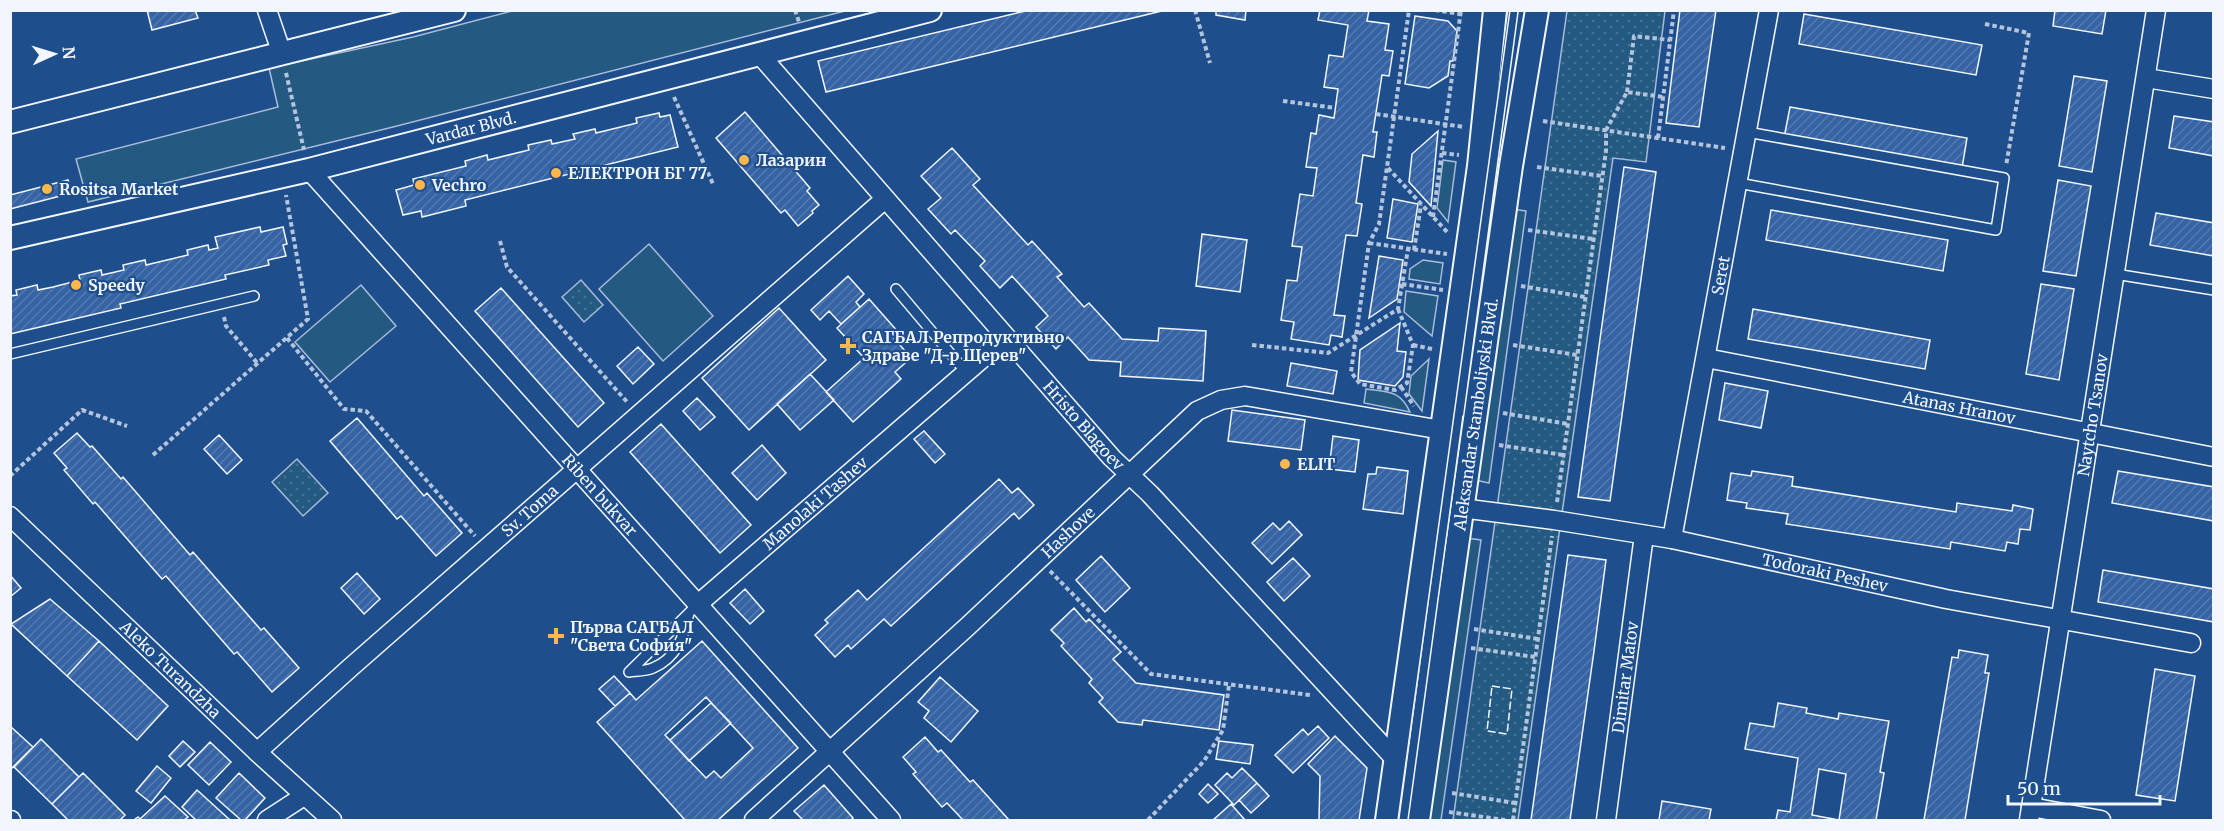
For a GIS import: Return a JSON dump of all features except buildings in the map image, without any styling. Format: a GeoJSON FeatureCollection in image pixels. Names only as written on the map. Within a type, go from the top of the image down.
{"type":"FeatureCollection","features":[{"type":"Feature","properties":{"kind":"street"},"geometry":{"type":"LineString","coordinates":[[267,10],[282,54]]}},
{"type":"Feature","properties":{"kind":"street"},"geometry":{"type":"LineString","coordinates":[[10,122],[454,10]]}},
{"type":"Feature","properties":{"kind":"street","name":"Vardar Blvd."},"geometry":{"type":"LineString","coordinates":[[10,238],[309,170],[930,10]]}},
{"type":"Feature","properties":{"kind":"street","name":"Aleksandar Stamboliyski Blvd."},"geometry":{"type":"LineString","coordinates":[[1387,820],[1479,166],[1496,10]]}},
{"type":"Feature","properties":{"kind":"street","name":"Aleksandar Stamboliyski Blvd."},"geometry":{"type":"LineString","coordinates":[[1418,820],[1510,166],[1537,10]]}},
{"type":"Feature","properties":{"kind":"street","name":"Seret"},"geometry":{"type":"LineString","coordinates":[[1672,539],[1769,10]]}},
{"type":"Feature","properties":{"kind":"street","name":"Naytcho Tsanov"},"geometry":{"type":"LineString","coordinates":[[2030,814],[2156,10]]}},
{"type":"Feature","properties":{"kind":"street","name":"Hristo Blagoev"},"geometry":{"type":"LineString","coordinates":[[760,55],[1112,458],[1150,494],[1395,759]]}},
{"type":"Feature","properties":{"kind":"street"},"geometry":{"type":"LineString","coordinates":[[2146,78],[2214,89]]}},
{"type":"Feature","properties":{"kind":"street","name":"Riben bukvar"},"geometry":{"type":"LineString","coordinates":[[309,170],[576,470],[693,609],[891,820]]}},
{"type":"Feature","properties":{"kind":"street","name":"Sv. Toma"},"geometry":{"type":"LineString","coordinates":[[257,752],[885,199]]}},
{"type":"Feature","properties":{"kind":"street","name":"Manolaki Tashev"},"geometry":{"type":"LineString","coordinates":[[693,609],[1006,338]]}},
{"type":"Feature","properties":{"kind":"street","name":"Atanas Hranov"},"geometry":{"type":"LineString","coordinates":[[1706,358],[2214,457]]}},
{"type":"Feature","properties":{"kind":"street","name":"Hashove"},"geometry":{"type":"LineString","coordinates":[[754,820],[830,753],[1197,411],[1221,400],[1245,396],[1442,430]]}},
{"type":"Feature","properties":{"kind":"street","name":"Todoraki Peshev"},"geometry":{"type":"LineString","coordinates":[[1461,508],[1672,539],[1946,599],[2191,643]]}},
{"type":"Feature","properties":{"kind":"street","name":"Aleko Turandzha"},"geometry":{"type":"LineString","coordinates":[[10,516],[257,752],[332,820]]}},
{"type":"Feature","properties":{"kind":"street","name":"Dimitar Matov"},"geometry":{"type":"LineString","coordinates":[[1606,820],[1644,535]]}},
{"type":"Feature","properties":{"kind":"street"},"geometry":{"type":"LineString","coordinates":[[267,820],[304,796]]}},
{"type":"Feature","properties":{"kind":"street"},"geometry":{"type":"LineString","coordinates":[[2030,814],[2100,820]]}},
{"type":"Feature","properties":{"kind":"lane"},"geometry":{"type":"LineString","coordinates":[[1404,820],[1513,10]]}},
{"type":"Feature","properties":{"kind":"lane"},"geometry":{"type":"LineString","coordinates":[[1738,183],[1996,230],[2004,178],[1747,132]]}},
{"type":"Feature","properties":{"kind":"lane"},"geometry":{"type":"LineString","coordinates":[[2115,274],[2214,290]]}},
{"type":"Feature","properties":{"kind":"lane"},"geometry":{"type":"LineString","coordinates":[[896,289],[966,372]]}},
{"type":"Feature","properties":{"kind":"lane"},"geometry":{"type":"LineString","coordinates":[[10,354],[254,296]]}},
{"type":"Feature","properties":{"kind":"lane","name":"Manolaki Tashev"},"geometry":{"type":"LineString","coordinates":[[693,609],[680,646],[670,656],[653,668],[629,672],[693,609]]}},
{"type":"Feature","properties":{"kind":"path"},"geometry":{"type":"LineString","coordinates":[[1195,10],[1210,63]]}},
{"type":"Feature","properties":{"kind":"path"},"geometry":{"type":"LineString","coordinates":[[1407,249],[1398,309],[1413,345],[1407,382],[1395,390],[1360,384],[1351,372],[1369,243],[1379,224],[1409,10]]}},
{"type":"Feature","properties":{"kind":"path"},"geometry":{"type":"LineString","coordinates":[[1433,217],[1460,12],[1435,10]]}},
{"type":"Feature","properties":{"kind":"path"},"geometry":{"type":"LineString","coordinates":[[1658,138],[1674,10]]}},
{"type":"Feature","properties":{"kind":"path"},"geometry":{"type":"LineString","coordinates":[[1985,24],[2029,33],[2004,178]]}},
{"type":"Feature","properties":{"kind":"path"},"geometry":{"type":"LineString","coordinates":[[1513,820],[1602,176],[1606,130],[1627,92],[1634,36],[1670,40]]}},
{"type":"Feature","properties":{"kind":"path"},"geometry":{"type":"LineString","coordinates":[[282,54],[309,170]]}},
{"type":"Feature","properties":{"kind":"path"},"geometry":{"type":"LineString","coordinates":[[666,79],[713,184]]}},
{"type":"Feature","properties":{"kind":"path"},"geometry":{"type":"LineString","coordinates":[[1627,92],[1663,97]]}},
{"type":"Feature","properties":{"kind":"path"},"geometry":{"type":"LineString","coordinates":[[1283,101],[1335,108]]}},
{"type":"Feature","properties":{"kind":"path"},"geometry":{"type":"LineString","coordinates":[[1376,114],[1468,128]]}},
{"type":"Feature","properties":{"kind":"path"},"geometry":{"type":"LineString","coordinates":[[1543,121],[1744,151]]}},
{"type":"Feature","properties":{"kind":"path"},"geometry":{"type":"LineString","coordinates":[[1442,153],[1464,156]]}},
{"type":"Feature","properties":{"kind":"path"},"geometry":{"type":"LineString","coordinates":[[1537,167],[1602,176]]}},
{"type":"Feature","properties":{"kind":"path"},"geometry":{"type":"LineString","coordinates":[[1387,168],[1453,239]]}},
{"type":"Feature","properties":{"kind":"path"},"geometry":{"type":"LineString","coordinates":[[153,455],[309,319],[282,176]]}},
{"type":"Feature","properties":{"kind":"path"},"geometry":{"type":"LineString","coordinates":[[1414,250],[1421,204]]}},
{"type":"Feature","properties":{"kind":"path"},"geometry":{"type":"LineString","coordinates":[[1528,230],[1593,239]]}},
{"type":"Feature","properties":{"kind":"path"},"geometry":{"type":"LineString","coordinates":[[500,241],[507,267],[638,415]]}},
{"type":"Feature","properties":{"kind":"path"},"geometry":{"type":"LineString","coordinates":[[1369,243],[1451,255]]}},
{"type":"Feature","properties":{"kind":"path"},"geometry":{"type":"LineString","coordinates":[[1402,284],[1446,291]]}},
{"type":"Feature","properties":{"kind":"path"},"geometry":{"type":"LineString","coordinates":[[1521,286],[1585,297]]}},
{"type":"Feature","properties":{"kind":"path"},"geometry":{"type":"LineString","coordinates":[[220,304],[226,326],[258,364]]}},
{"type":"Feature","properties":{"kind":"path"},"geometry":{"type":"LineString","coordinates":[[1252,345],[1328,353],[1398,309]]}},
{"type":"Feature","properties":{"kind":"path"},"geometry":{"type":"LineString","coordinates":[[287,338],[344,409],[366,411],[486,549]]}},
{"type":"Feature","properties":{"kind":"path"},"geometry":{"type":"LineString","coordinates":[[1413,345],[1438,351]]}},
{"type":"Feature","properties":{"kind":"path"},"geometry":{"type":"LineString","coordinates":[[1513,345],[1577,354]]}},
{"type":"Feature","properties":{"kind":"path"},"geometry":{"type":"LineString","coordinates":[[10,476],[82,410],[127,426]]}},
{"type":"Feature","properties":{"kind":"path"},"geometry":{"type":"LineString","coordinates":[[1503,413],[1568,424]]}},
{"type":"Feature","properties":{"kind":"path"},"geometry":{"type":"LineString","coordinates":[[1499,445],[1563,455]]}},
{"type":"Feature","properties":{"kind":"path"},"geometry":{"type":"LineString","coordinates":[[1039,560],[1151,674],[1339,698]]}},
{"type":"Feature","properties":{"kind":"path"},"geometry":{"type":"LineString","coordinates":[[1474,629],[1538,639]]}},
{"type":"Feature","properties":{"kind":"path"},"geometry":{"type":"LineString","coordinates":[[1472,648],[1535,657]]}},
{"type":"Feature","properties":{"kind":"path"},"geometry":{"type":"LineString","coordinates":[[1148,820],[1204,760],[1223,730],[1229,685]]}},
{"type":"Feature","properties":{"kind":"path"},"geometry":{"type":"LineString","coordinates":[[1452,793],[1515,803]]}},
{"type":"Feature","properties":{"kind":"path"},"geometry":{"type":"LineString","coordinates":[[1449,812],[1505,820]]}},
{"type":"Feature","properties":{"kind":"shaded area"},"geometry":{"type":"Polygon","coordinates":[[[516,10],[845,11],[393,127],[88,202],[76,159],[278,107],[269,68],[413,37],[516,10]]]}},
{"type":"Feature","properties":{"kind":"shaded area"},"geometry":{"type":"Polygon","coordinates":[[[1567,11],[1665,11],[1646,162],[1613,158],[1518,820],[1453,820],[1567,11]]]}},
{"type":"Feature","properties":{"kind":"shaded area"},"geometry":{"type":"Polygon","coordinates":[[[1443,160],[1456,162],[1448,222],[1437,208],[1443,160]]]}},
{"type":"Feature","properties":{"kind":"shaded area"},"geometry":{"type":"Polygon","coordinates":[[[1512,209],[1526,211],[1489,483],[1475,480],[1512,209]]]}},
{"type":"Feature","properties":{"kind":"shaded area"},"geometry":{"type":"Polygon","coordinates":[[[649,244],[713,316],[663,361],[599,289],[649,244]]]}},
{"type":"Feature","properties":{"kind":"shaded area"},"geometry":{"type":"Polygon","coordinates":[[[1423,260],[1443,263],[1440,284],[1409,279],[1410,269],[1423,260]]]}},
{"type":"Feature","properties":{"kind":"shaded area"},"geometry":{"type":"Polygon","coordinates":[[[581,280],[603,305],[584,322],[562,297],[581,280]]]}},
{"type":"Feature","properties":{"kind":"shaded area"},"geometry":{"type":"Polygon","coordinates":[[[361,285],[396,326],[330,382],[295,342],[361,285]]]}},
{"type":"Feature","properties":{"kind":"shaded area"},"geometry":{"type":"Polygon","coordinates":[[[1406,291],[1438,296],[1432,336],[1404,312],[1406,291]]]}},
{"type":"Feature","properties":{"kind":"shaded area"},"geometry":{"type":"Polygon","coordinates":[[[1429,359],[1422,411],[1409,394],[1411,376],[1429,359]]]}},
{"type":"Feature","properties":{"kind":"shaded area"},"geometry":{"type":"Polygon","coordinates":[[[1366,389],[1392,393],[1402,400],[1410,412],[1364,403],[1366,389]]]}},
{"type":"Feature","properties":{"kind":"shaded area"},"geometry":{"type":"Polygon","coordinates":[[[297,459],[328,493],[303,516],[272,482],[297,459]]]}},
{"type":"Feature","properties":{"kind":"shaded area"},"geometry":{"type":"Polygon","coordinates":[[[1466,538],[1481,540],[1441,820],[1427,820],[1466,538]]]}},
{"type":"Feature","properties":{"kind":"tram line"},"geometry":{"type":"LineString","coordinates":[[1398,820],[1510,10]]}},
{"type":"Feature","properties":{"kind":"tram line"},"geometry":{"type":"LineString","coordinates":[[1408,820],[1463,416]]}},
{"type":"Feature","properties":{"kind":"fence"},"geometry":{"type":"LineString","coordinates":[[1492,686],[1512,689],[1507,734],[1487,731],[1492,686]]}},
{"type":"Feature","properties":{"kind":"place","name":"Лазарин"},"geometry":{"type":"Point","coordinates":[744,160]}},
{"type":"Feature","properties":{"kind":"place","name":"ЕЛЕКТРОН БГ 77"},"geometry":{"type":"Point","coordinates":[556,173]}},
{"type":"Feature","properties":{"kind":"place","name":"Vechro"},"geometry":{"type":"Point","coordinates":[420,185]}},
{"type":"Feature","properties":{"kind":"place","name":"Rositsa Market"},"geometry":{"type":"Point","coordinates":[47,189]}},
{"type":"Feature","properties":{"kind":"place","name":"Speedy"},"geometry":{"type":"Point","coordinates":[76,285]}},
{"type":"Feature","properties":{"kind":"place","name":"САГБАЛ Репродуктивно Здраве \"Д-р Щерев\""},"geometry":{"type":"Point","coordinates":[848,346]}},
{"type":"Feature","properties":{"kind":"place","name":"ELIT"},"geometry":{"type":"Point","coordinates":[1285,464]}},
{"type":"Feature","properties":{"kind":"place","name":"Първа САГБАЛ \"Света София\""},"geometry":{"type":"Point","coordinates":[556,636]}}]}
